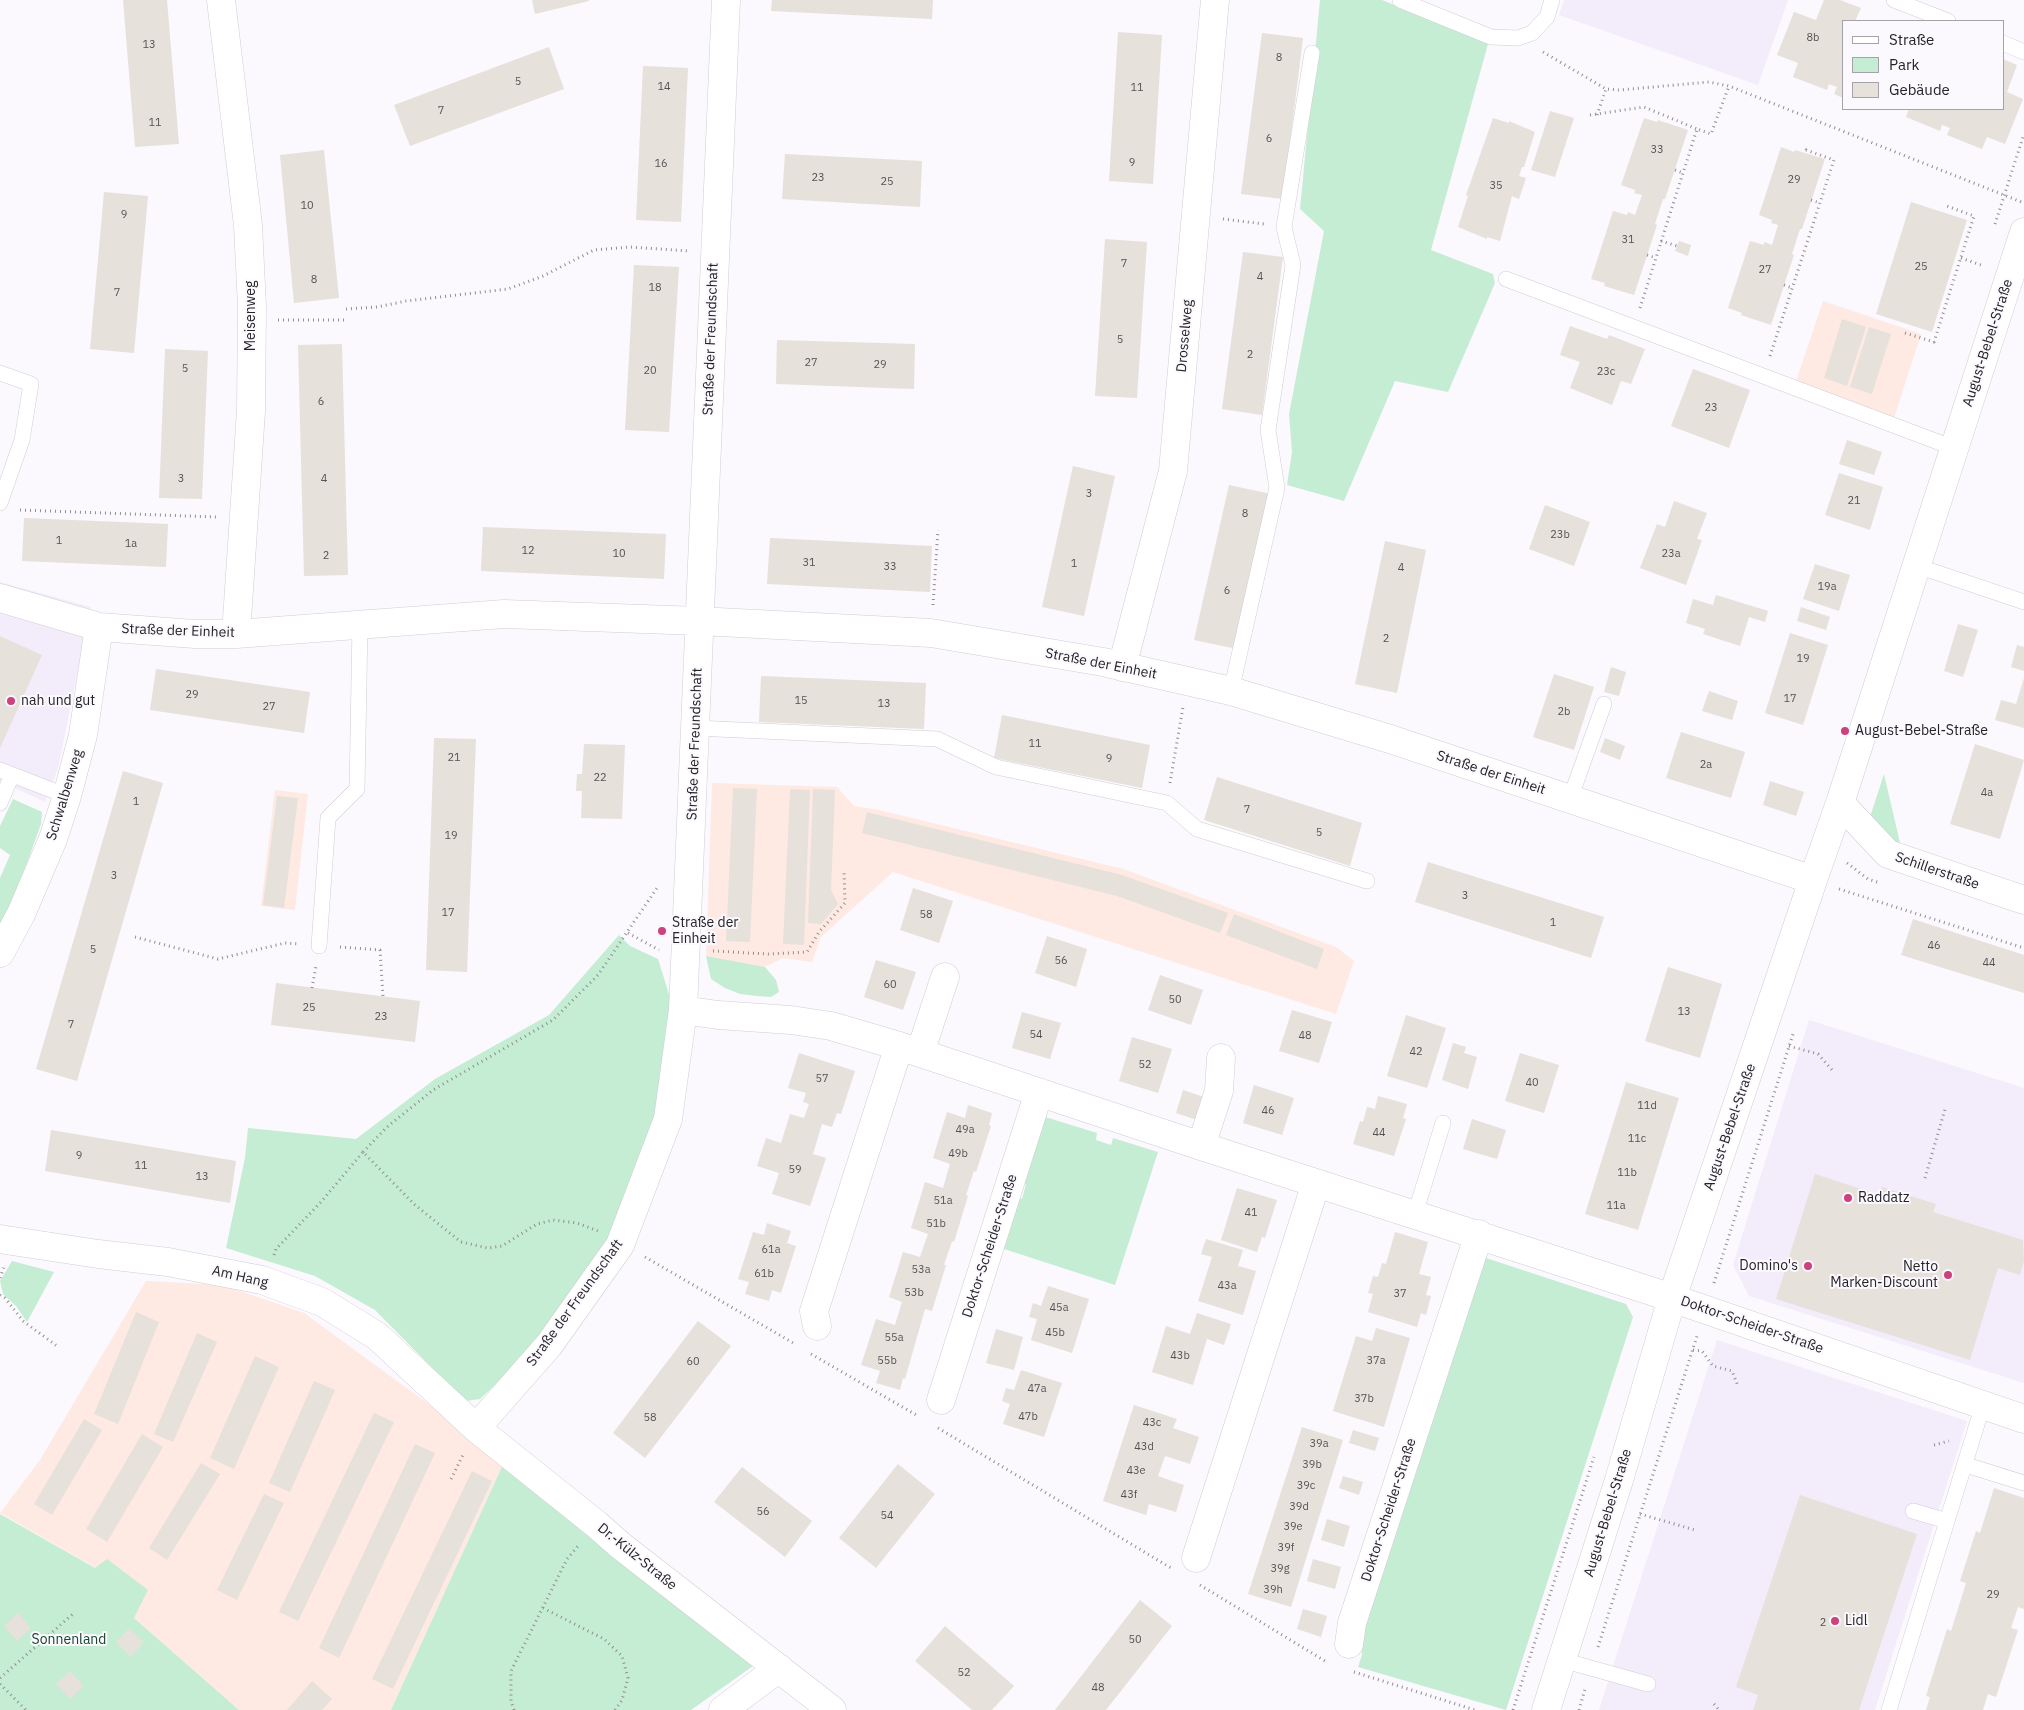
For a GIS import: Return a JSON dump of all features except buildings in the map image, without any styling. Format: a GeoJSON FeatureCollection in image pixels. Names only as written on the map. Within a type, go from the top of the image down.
{"type":"FeatureCollection","features":[{"type":"Feature","properties":{"kind":"street","name":"Meisenweg"},"geometry":{"type":"LineString","coordinates":[[221,0],[248,225],[252,321],[251,411],[236,634]]}},
{"type":"Feature","properties":{"kind":"street","name":"Straße der Freundschaft"},"geometry":{"type":"LineString","coordinates":[[476,1428],[548,1345],[620,1245],[668,1119],[683,1010],[726,0]]}},
{"type":"Feature","properties":{"kind":"street","name":"Drosselweg"},"geometry":{"type":"LineString","coordinates":[[1122,667],[1173,471],[1215,0]]}},
{"type":"Feature","properties":{"kind":"street","name":"August-Bebel-Straße"},"geometry":{"type":"LineString","coordinates":[[1546,1710],[1616,1490],[1672,1298],[1840,803],[2024,232]]}},
{"type":"Feature","properties":{"kind":"street","name":"Straße der Einheit"},"geometry":{"type":"LineString","coordinates":[[0,598],[99,627],[196,634],[236,634],[504,614],[699,621],[931,633],[1122,667],[1231,691],[1416,748],[1813,880]]}},
{"type":"Feature","properties":{"kind":"street","name":"Schwalbenweg"},"geometry":{"type":"LineString","coordinates":[[0,953],[21,914],[52,839],[67,796],[83,735],[99,627]]}},
{"type":"Feature","properties":{"kind":"street","name":"Schillerstraße"},"geometry":{"type":"LineString","coordinates":[[1840,803],[1888,854],[2024,900]]}},
{"type":"Feature","properties":{"kind":"street"},"geometry":{"type":"LineString","coordinates":[[817,1326],[814,1311],[909,1050],[945,977]]}},
{"type":"Feature","properties":{"kind":"street","name":"Doktor-Scheider-Straße"},"geometry":{"type":"LineString","coordinates":[[683,1010],[718,1015],[790,1020],[831,1026],[1479,1234],[2024,1419]]}},
{"type":"Feature","properties":{"kind":"street"},"geometry":{"type":"LineString","coordinates":[[1201,1146],[1219,1091],[1220,1058]]}},
{"type":"Feature","properties":{"kind":"street","name":"Doktor-Scheider-Straße"},"geometry":{"type":"LineString","coordinates":[[937,1412],[1039,1092]]}},
{"type":"Feature","properties":{"kind":"street"},"geometry":{"type":"LineString","coordinates":[[1189,1570],[1316,1183]]}},
{"type":"Feature","properties":{"kind":"street","name":"Doktor-Scheider-Straße"},"geometry":{"type":"LineString","coordinates":[[1349,1644],[1352,1623],[1479,1234]]}},
{"type":"Feature","properties":{"kind":"street","name":"Am Hang"},"geometry":{"type":"LineString","coordinates":[[0,1239],[98,1254],[168,1262],[262,1280],[322,1302],[377,1336],[446,1399]]}},
{"type":"Feature","properties":{"kind":"street","name":"Dr.-Külz-Straße"},"geometry":{"type":"LineString","coordinates":[[446,1399],[476,1428],[596,1524],[620,1546],[832,1710]]}},
{"type":"Feature","properties":{"kind":"street"},"geometry":{"type":"LineString","coordinates":[[723,1710],[779,1668]]}},
{"type":"Feature","properties":{"kind":"lane"},"geometry":{"type":"LineString","coordinates":[[1400,0],[1491,38],[1518,38],[1532,34],[1547,16],[1552,0]]}},
{"type":"Feature","properties":{"kind":"lane"},"geometry":{"type":"LineString","coordinates":[[1894,0],[1945,20]]}},
{"type":"Feature","properties":{"kind":"lane"},"geometry":{"type":"LineString","coordinates":[[2004,43],[2024,52]]}},
{"type":"Feature","properties":{"kind":"lane"},"geometry":{"type":"LineString","coordinates":[[1231,691],[1277,488],[1268,430],[1293,265],[1284,227],[1312,53]]}},
{"type":"Feature","properties":{"kind":"lane"},"geometry":{"type":"LineString","coordinates":[[1506,279],[1954,448]]}},
{"type":"Feature","properties":{"kind":"lane"},"geometry":{"type":"LineString","coordinates":[[0,373],[32,384],[22,440],[0,504]]}},
{"type":"Feature","properties":{"kind":"lane"},"geometry":{"type":"LineString","coordinates":[[1917,566],[2024,602]]}},
{"type":"Feature","properties":{"kind":"lane"},"geometry":{"type":"LineString","coordinates":[[319,946],[328,818],[357,789],[360,625]]}},
{"type":"Feature","properties":{"kind":"lane"},"geometry":{"type":"LineString","coordinates":[[1570,800],[1604,704]]}},
{"type":"Feature","properties":{"kind":"lane"},"geometry":{"type":"LineString","coordinates":[[695,728],[937,740],[996,766],[1167,803],[1197,829],[1367,881]]}},
{"type":"Feature","properties":{"kind":"lane"},"geometry":{"type":"LineString","coordinates":[[0,803],[6,772],[67,796]]}},
{"type":"Feature","properties":{"kind":"lane"},"geometry":{"type":"LineString","coordinates":[[1415,1214],[1444,1123]]}},
{"type":"Feature","properties":{"kind":"lane"},"geometry":{"type":"LineString","coordinates":[[1889,1710],[1966,1465],[1983,1404]]}},
{"type":"Feature","properties":{"kind":"lane"},"geometry":{"type":"LineString","coordinates":[[1966,1465],[2024,1483]]}},
{"type":"Feature","properties":{"kind":"lane"},"geometry":{"type":"LineString","coordinates":[[1913,1511],[1947,1521]]}},
{"type":"Feature","properties":{"kind":"lane"},"geometry":{"type":"LineString","coordinates":[[1562,1660],[1648,1684]]}},
{"type":"Feature","properties":{"kind":"path"},"geometry":{"type":"LineString","coordinates":[[1518,38],[1606,89],[1619,90],[1709,82],[1729,86],[2024,203]]}},
{"type":"Feature","properties":{"kind":"path"},"geometry":{"type":"LineString","coordinates":[[1590,115],[1644,107],[1711,134],[1729,86]]}},
{"type":"Feature","properties":{"kind":"path"},"geometry":{"type":"LineString","coordinates":[[1597,115],[1606,89]]}},
{"type":"Feature","properties":{"kind":"path"},"geometry":{"type":"LineString","coordinates":[[1633,327],[1697,129]]}},
{"type":"Feature","properties":{"kind":"path"},"geometry":{"type":"LineString","coordinates":[[1764,375],[1834,160],[1806,150],[1805,153]]}},
{"type":"Feature","properties":{"kind":"path"},"geometry":{"type":"LineString","coordinates":[[1675,170],[1683,173]]}},
{"type":"Feature","properties":{"kind":"path"},"geometry":{"type":"LineString","coordinates":[[1812,200],[1820,203]]}},
{"type":"Feature","properties":{"kind":"path"},"geometry":{"type":"LineString","coordinates":[[1905,333],[1934,342],[1974,216],[1944,205]]}},
{"type":"Feature","properties":{"kind":"path"},"geometry":{"type":"LineString","coordinates":[[1196,216],[1284,227]]}},
{"type":"Feature","properties":{"kind":"path"},"geometry":{"type":"LineString","coordinates":[[1661,241],[1677,246]]}},
{"type":"Feature","properties":{"kind":"path"},"geometry":{"type":"LineString","coordinates":[[346,309],[377,307],[406,301],[508,289],[543,276],[594,250],[630,248],[715,252]]}},
{"type":"Feature","properties":{"kind":"path"},"geometry":{"type":"LineString","coordinates":[[1647,255],[1656,258]]}},
{"type":"Feature","properties":{"kind":"path"},"geometry":{"type":"LineString","coordinates":[[1784,285],[1792,288]]}},
{"type":"Feature","properties":{"kind":"path"},"geometry":{"type":"LineString","coordinates":[[252,321],[347,320]]}},
{"type":"Feature","properties":{"kind":"path"},"geometry":{"type":"LineString","coordinates":[[20,510],[244,519]]}},
{"type":"Feature","properties":{"kind":"path"},"geometry":{"type":"LineString","coordinates":[[931,633],[938,530]]}},
{"type":"Feature","properties":{"kind":"path"},"geometry":{"type":"LineString","coordinates":[[1167,803],[1188,681]]}},
{"type":"Feature","properties":{"kind":"path"},"geometry":{"type":"LineString","coordinates":[[1844,872],[1859,823]]}},
{"type":"Feature","properties":{"kind":"path"},"geometry":{"type":"LineString","coordinates":[[686,950],[768,954],[807,952],[819,932],[845,903],[844,870]]}},
{"type":"Feature","properties":{"kind":"path"},"geometry":{"type":"LineString","coordinates":[[262,1280],[276,1249],[321,1202],[363,1152],[387,1127],[433,1090],[553,1020],[598,975],[666,875],[689,874]]}},
{"type":"Feature","properties":{"kind":"path"},"geometry":{"type":"LineString","coordinates":[[1836,898],[1841,880]]}},
{"type":"Feature","properties":{"kind":"path"},"geometry":{"type":"LineString","coordinates":[[1839,889],[2024,948]]}},
{"type":"Feature","properties":{"kind":"path"},"geometry":{"type":"LineString","coordinates":[[134,937],[218,959],[285,944],[380,950],[384,996]]}},
{"type":"Feature","properties":{"kind":"path"},"geometry":{"type":"LineString","coordinates":[[312,988],[319,946]]}},
{"type":"Feature","properties":{"kind":"path"},"geometry":{"type":"LineString","coordinates":[[1579,1710],[1795,1027]]}},
{"type":"Feature","properties":{"kind":"path"},"geometry":{"type":"LineString","coordinates":[[1789,1046],[1818,1054],[1834,1072]]}},
{"type":"Feature","properties":{"kind":"path"},"geometry":{"type":"LineString","coordinates":[[1925,1178],[1946,1106]]}},
{"type":"Feature","properties":{"kind":"path"},"geometry":{"type":"LineString","coordinates":[[363,1152],[415,1205],[462,1242],[488,1248],[502,1246],[537,1224],[553,1220],[593,1228],[796,1344]]}},
{"type":"Feature","properties":{"kind":"path"},"geometry":{"type":"LineString","coordinates":[[0,1295],[5,1298],[23,1322],[57,1346]]}},
{"type":"Feature","properties":{"kind":"path"},"geometry":{"type":"LineString","coordinates":[[804,1350],[920,1417]]}},
{"type":"Feature","properties":{"kind":"path"},"geometry":{"type":"LineString","coordinates":[[1693,1350],[1702,1351],[1712,1366],[1732,1371],[1738,1386]]}},
{"type":"Feature","properties":{"kind":"path"},"geometry":{"type":"LineString","coordinates":[[937,1412],[1189,1570],[1332,1665]]}},
{"type":"Feature","properties":{"kind":"path"},"geometry":{"type":"LineString","coordinates":[[1640,1514],[1695,1530]]}},
{"type":"Feature","properties":{"kind":"path"},"geometry":{"type":"LineString","coordinates":[[514,1710],[511,1701],[511,1671],[567,1559],[574,1549]]}},
{"type":"Feature","properties":{"kind":"path"},"geometry":{"type":"LineString","coordinates":[[543,1608],[604,1639],[622,1656],[628,1678],[622,1700],[615,1710]]}},
{"type":"Feature","properties":{"kind":"path"},"geometry":{"type":"LineString","coordinates":[[0,1678],[74,1613]]}},
{"type":"Feature","properties":{"kind":"path"},"geometry":{"type":"LineString","coordinates":[[1350,1671],[1475,1710]]}},
{"type":"Feature","properties":{"kind":"path"},"geometry":{"type":"LineString","coordinates":[[0,1684],[26,1710]]}},
{"type":"Feature","properties":{"kind":"path"},"geometry":{"type":"LineString","coordinates":[[1714,1704],[1719,1710]]}},
{"type":"Feature","properties":{"kind":"shaded area"},"geometry":{"type":"Polygon","coordinates":[[[1564,0],[1788,0],[1758,85],[1559,15],[1564,0]]]}},
{"type":"Feature","properties":{"kind":"shaded area"},"geometry":{"type":"Polygon","coordinates":[[[1823,301],[1921,334],[1894,418],[1796,381],[1823,301]]]}},
{"type":"Feature","properties":{"kind":"shaded area"},"geometry":{"type":"Polygon","coordinates":[[[0,582],[91,607],[58,768],[45,802],[0,781],[0,582]]]}},
{"type":"Feature","properties":{"kind":"shaded area"},"geometry":{"type":"Polygon","coordinates":[[[712,783],[837,787],[854,806],[879,810],[1123,869],[1336,947],[1354,961],[1336,1014],[893,872],[821,937],[812,962],[783,958],[765,967],[716,959],[706,956],[712,783]]]}},
{"type":"Feature","properties":{"kind":"shaded area"},"geometry":{"type":"Polygon","coordinates":[[[275,790],[308,794],[295,910],[261,906],[275,790]]]}},
{"type":"Feature","properties":{"kind":"shaded area"},"geometry":{"type":"Polygon","coordinates":[[[1809,1020],[2024,1088],[2024,1383],[1749,1296],[1733,1265],[1809,1020]]]}},
{"type":"Feature","properties":{"kind":"shaded area"},"geometry":{"type":"Polygon","coordinates":[[[146,1281],[223,1285],[304,1313],[505,1460],[391,1710],[239,1710],[134,1618],[148,1590],[96,1568],[0,1513],[40,1460],[146,1281]]]}},
{"type":"Feature","properties":{"kind":"shaded area"},"geometry":{"type":"Polygon","coordinates":[[[1717,1340],[1967,1421],[1875,1710],[1599,1710],[1717,1340]]]}},
{"type":"Feature","properties":{"kind":"green space"},"geometry":{"type":"Polygon","coordinates":[[[1320,0],[1382,0],[1488,44],[1431,250],[1493,274],[1495,283],[1448,392],[1395,381],[1344,501],[1287,485],[1292,452],[1289,414],[1324,231],[1300,209],[1320,0]]]}},
{"type":"Feature","properties":{"kind":"green space"},"geometry":{"type":"Polygon","coordinates":[[[1884,774],[1901,847],[1886,837],[1870,817],[1884,774]]]}},
{"type":"Feature","properties":{"kind":"green space"},"geometry":{"type":"Polygon","coordinates":[[[13,799],[42,812],[41,824],[14,899],[0,925],[0,878],[10,855],[0,848],[0,826],[13,799]]]}},
{"type":"Feature","properties":{"kind":"green space"},"geometry":{"type":"Polygon","coordinates":[[[619,935],[630,946],[658,959],[673,1007],[655,1131],[627,1204],[600,1252],[523,1358],[480,1399],[465,1401],[375,1310],[315,1276],[226,1248],[245,1158],[248,1128],[356,1139],[435,1079],[549,1015],[619,935]]]}},
{"type":"Feature","properties":{"kind":"green space"},"geometry":{"type":"Polygon","coordinates":[[[706,956],[765,967],[776,980],[779,992],[771,997],[757,996],[740,994],[725,988],[711,979],[706,956]]]}},
{"type":"Feature","properties":{"kind":"green space"},"geometry":{"type":"Polygon","coordinates":[[[1042,1116],[1097,1133],[1096,1140],[1111,1145],[1113,1138],[1158,1152],[1115,1285],[998,1247],[1014,1197],[1022,1199],[1026,1184],[1019,1182],[1042,1116]]]}},
{"type":"Feature","properties":{"kind":"green space"},"geometry":{"type":"Polygon","coordinates":[[[1483,1257],[1626,1304],[1633,1317],[1506,1710],[1358,1667],[1362,1655],[1359,1634],[1483,1257]]]}},
{"type":"Feature","properties":{"kind":"green space"},"geometry":{"type":"Polygon","coordinates":[[[12,1261],[54,1272],[27,1322],[16,1306],[3,1294],[0,1281],[12,1261]]]}},
{"type":"Feature","properties":{"kind":"green space"},"geometry":{"type":"Polygon","coordinates":[[[505,1460],[753,1666],[691,1710],[391,1710],[505,1460]]]}},
{"type":"Feature","properties":{"kind":"green space","name":"Sonnenland"},"geometry":{"type":"Polygon","coordinates":[[[0,1514],[95,1568],[107,1559],[148,1590],[134,1618],[239,1710],[0,1710],[0,1514]]]}},
{"type":"Feature","properties":{"kind":"place","name":"nah und gut"},"geometry":{"type":"Point","coordinates":[11,701]}},
{"type":"Feature","properties":{"kind":"place","name":"August-Bebel-Straße"},"geometry":{"type":"Point","coordinates":[1845,731]}},
{"type":"Feature","properties":{"kind":"place","name":"Straße der Einheit"},"geometry":{"type":"Point","coordinates":[662,931]}},
{"type":"Feature","properties":{"kind":"place","name":"Raddatz"},"geometry":{"type":"Point","coordinates":[1848,1198]}},
{"type":"Feature","properties":{"kind":"place","name":"Domino's"},"geometry":{"type":"Point","coordinates":[1808,1266]}},
{"type":"Feature","properties":{"kind":"place","name":"Netto Marken-Discount"},"geometry":{"type":"Point","coordinates":[1948,1275]}},
{"type":"Feature","properties":{"kind":"place","name":"Lidl"},"geometry":{"type":"Point","coordinates":[1835,1621]}}]}
